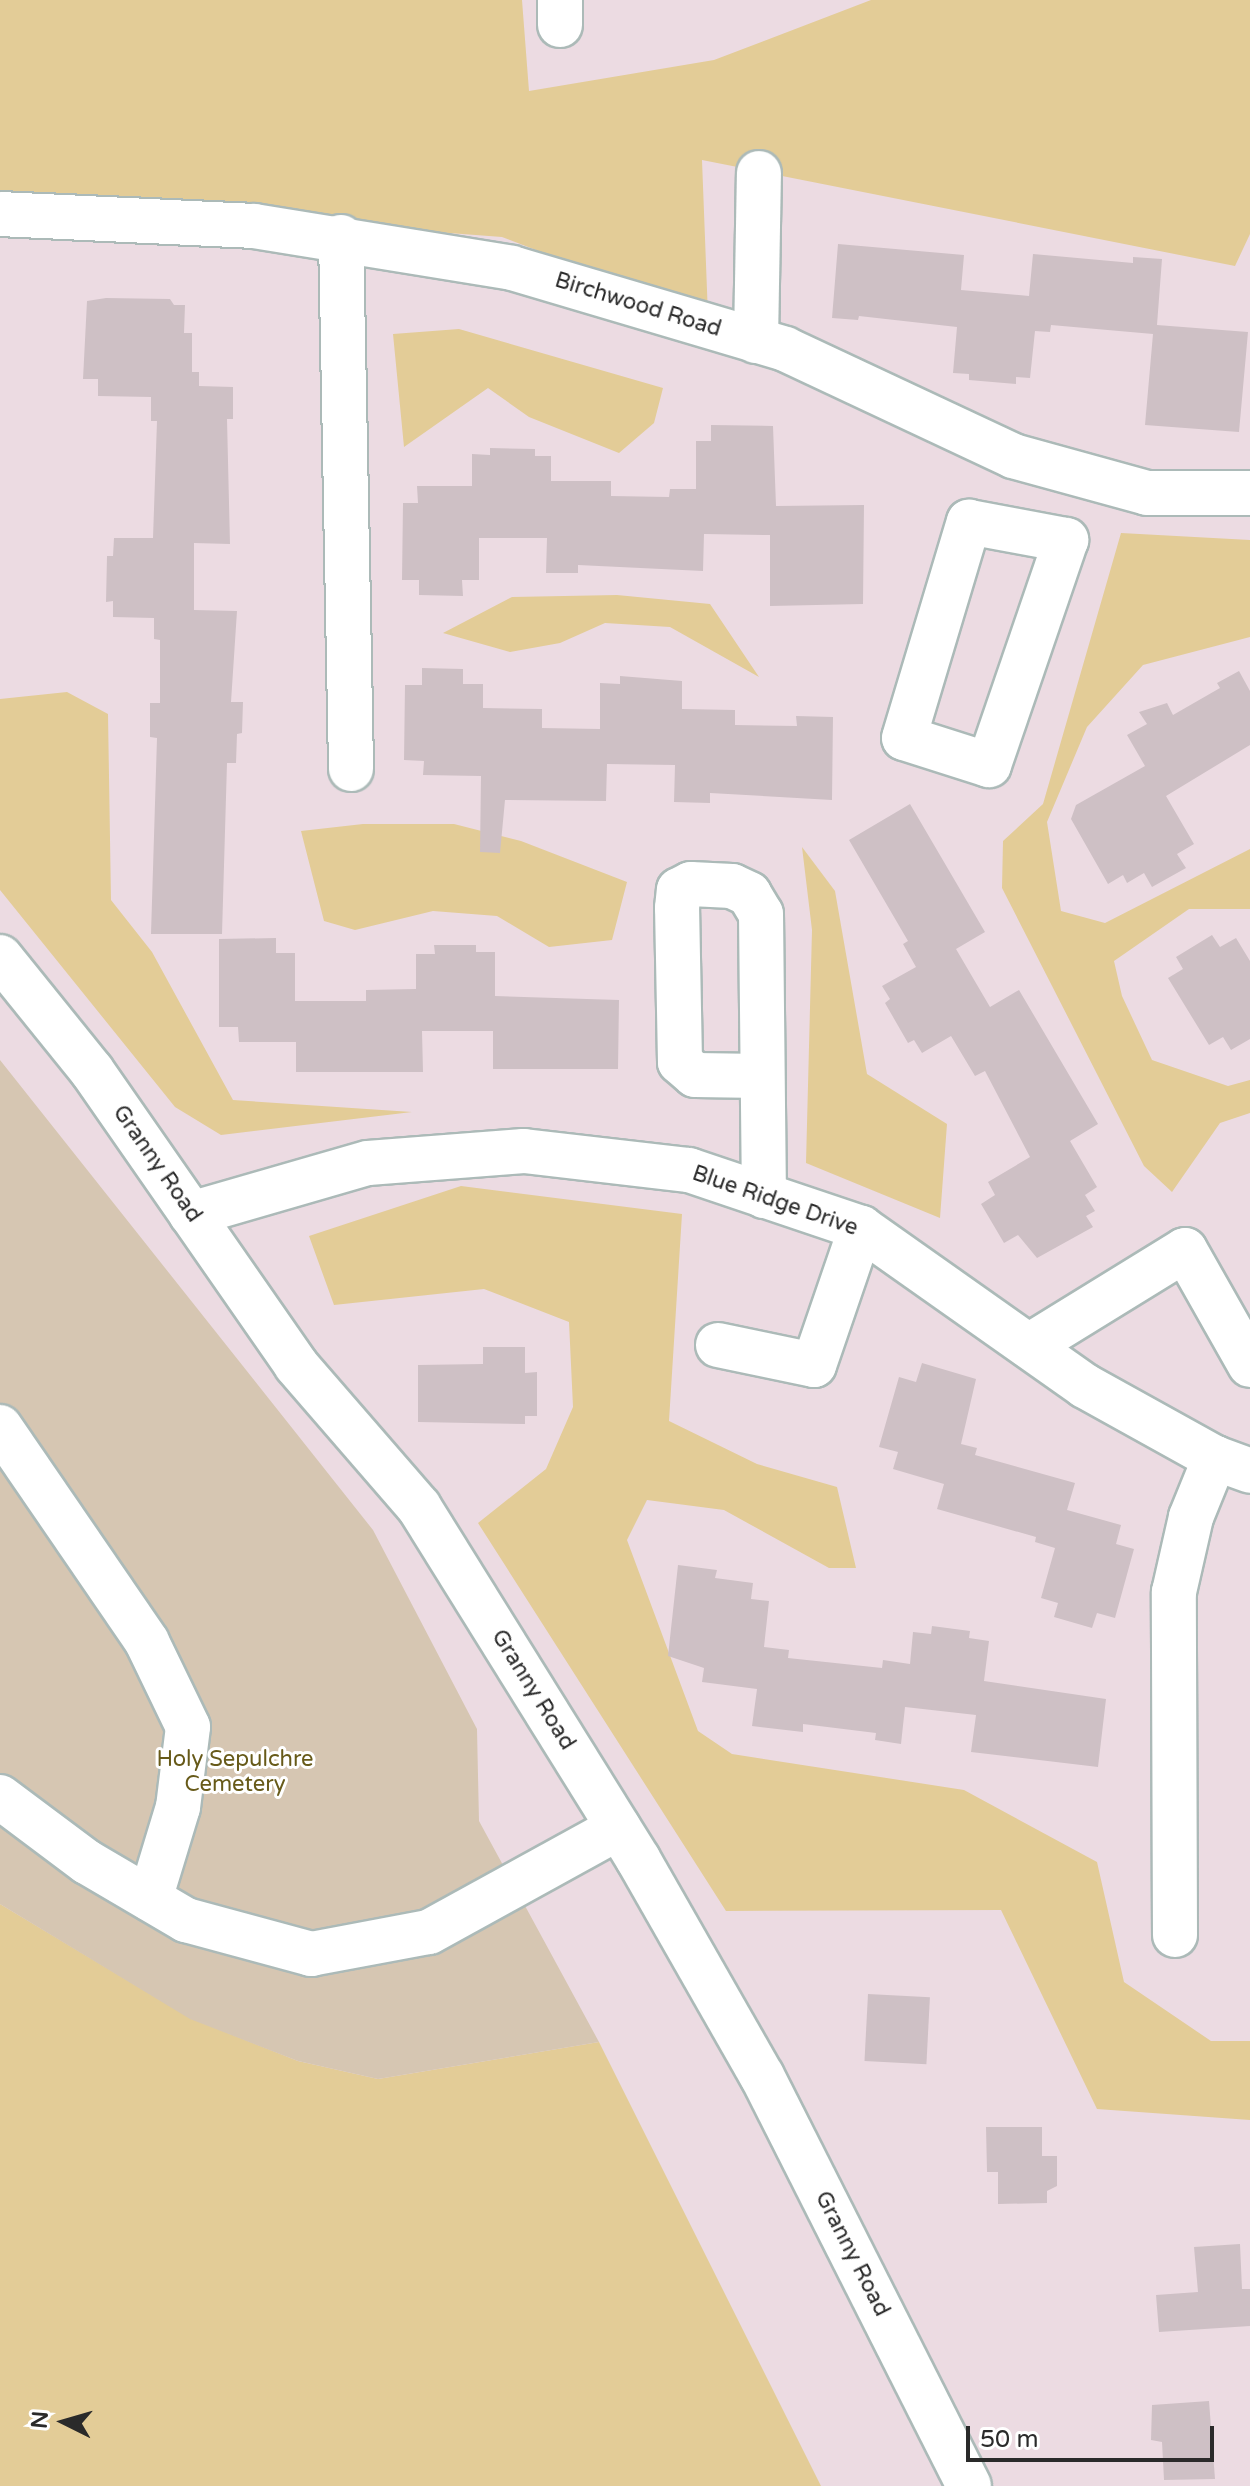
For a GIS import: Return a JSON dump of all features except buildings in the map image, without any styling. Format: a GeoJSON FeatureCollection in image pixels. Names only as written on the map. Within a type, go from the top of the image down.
{"type":"FeatureCollection","features":[{"type":"Feature","properties":{"kind":"street"},"geometry":{"type":"LineString","coordinates":[[756,341],[759,173]]}},
{"type":"Feature","properties":{"kind":"street","name":"Birchwood Road"},"geometry":{"type":"LineString","coordinates":[[0,214],[254,226],[341,237],[512,268],[785,349],[1013,456],[1147,493],[1250,493]]}},
{"type":"Feature","properties":{"kind":"street"},"geometry":{"type":"LineString","coordinates":[[341,237],[351,769]]}},
{"type":"Feature","properties":{"kind":"street"},"geometry":{"type":"LineString","coordinates":[[1066,540],[969,522],[904,738],[989,765],[1066,540],[1092,478]]}},
{"type":"Feature","properties":{"kind":"street","name":"Granny Road"},"geometry":{"type":"LineString","coordinates":[[0,957],[92,1071],[296,1365],[419,1507],[618,1828],[762,2076],[969,2486]]}},
{"type":"Feature","properties":{"kind":"street"},"geometry":{"type":"LineString","coordinates":[[762,1076],[764,1196]]}},
{"type":"Feature","properties":{"kind":"street","name":"Blue Ridge Drive"},"geometry":{"type":"LineString","coordinates":[[191,1214],[368,1163],[524,1151],[689,1170],[861,1228],[1085,1386],[1233,1464]]}},
{"type":"Feature","properties":{"kind":"street"},"geometry":{"type":"LineString","coordinates":[[718,1345],[814,1365],[861,1228]]}},
{"type":"Feature","properties":{"kind":"street"},"geometry":{"type":"LineString","coordinates":[[1029,1346],[1185,1250],[1250,1365]]}},
{"type":"Feature","properties":{"kind":"street"},"geometry":{"type":"LineString","coordinates":[[0,1427],[147,1642],[188,1727],[178,1807],[150,1899]]}},
{"type":"Feature","properties":{"kind":"street"},"geometry":{"type":"LineString","coordinates":[[1175,1935],[1174,1592],[1191,1517],[1233,1464]]}},
{"type":"Feature","properties":{"kind":"street"},"geometry":{"type":"LineString","coordinates":[[0,1797],[87,1862],[186,1920],[311,1954],[429,1932],[618,1828]]}},
{"type":"Feature","properties":{"kind":"shaded area"},"geometry":{"type":"Polygon","coordinates":[[[0,0],[522,0],[529,91],[714,60],[871,0],[1250,0],[1250,234],[1235,266],[702,160],[708,316],[502,237],[76,205],[0,204],[0,0]]]}},
{"type":"Feature","properties":{"kind":"shaded area"},"geometry":{"type":"Polygon","coordinates":[[[459,329],[663,388],[654,423],[619,453],[529,417],[488,388],[404,447],[393,334],[459,329]]]}},
{"type":"Feature","properties":{"kind":"shaded area"},"geometry":{"type":"Polygon","coordinates":[[[1121,533],[1250,540],[1250,637],[1143,665],[1087,727],[1047,822],[1061,911],[1105,923],[1250,849],[1250,909],[1189,909],[1114,961],[1122,996],[1152,1060],[1228,1086],[1250,1080],[1250,1113],[1220,1123],[1172,1192],[1144,1166],[1002,888],[1003,841],[1043,804],[1121,533]]]}},
{"type":"Feature","properties":{"kind":"shaded area"},"geometry":{"type":"Polygon","coordinates":[[[617,595],[710,604],[759,677],[670,627],[605,623],[560,643],[510,652],[443,633],[512,597],[617,595]]]}},
{"type":"Feature","properties":{"kind":"shaded area"},"geometry":{"type":"Polygon","coordinates":[[[67,692],[108,714],[111,900],[152,952],[233,1100],[412,1112],[221,1135],[175,1107],[0,890],[0,699],[67,692]]]}},
{"type":"Feature","properties":{"kind":"shaded area"},"geometry":{"type":"Polygon","coordinates":[[[363,824],[454,824],[521,841],[627,882],[612,940],[549,947],[497,916],[433,911],[355,930],[324,921],[301,831],[363,824]]]}},
{"type":"Feature","properties":{"kind":"shaded area"},"geometry":{"type":"Polygon","coordinates":[[[802,847],[835,891],[867,1074],[947,1124],[940,1218],[806,1163],[812,930],[802,847]]]}},
{"type":"Feature","properties":{"kind":"shaded area"},"geometry":{"type":"Polygon","coordinates":[[[461,1186],[682,1214],[669,1421],[757,1464],[837,1487],[856,1568],[829,1568],[724,1510],[647,1500],[627,1540],[698,1731],[732,1754],[964,1790],[1097,1862],[1124,1982],[1211,2041],[1250,2041],[1250,2120],[1097,2109],[1001,1910],[726,1911],[478,1523],[546,1469],[573,1407],[569,1322],[484,1289],[334,1305],[309,1236],[461,1186]]]}},
{"type":"Feature","properties":{"kind":"shaded area"},"geometry":{"type":"Polygon","coordinates":[[[0,1904],[190,2018],[298,2061],[378,2079],[599,2042],[821,2486],[0,2486],[0,1904]]]}},
{"type":"Feature","properties":{"kind":"green space","name":"Holy Sepulchre Cemetery"},"geometry":{"type":"Polygon","coordinates":[[[0,1060],[373,1530],[477,1729],[479,1821],[599,2042],[378,2079],[298,2061],[190,2019],[0,1904],[0,1060]]]}}]}
